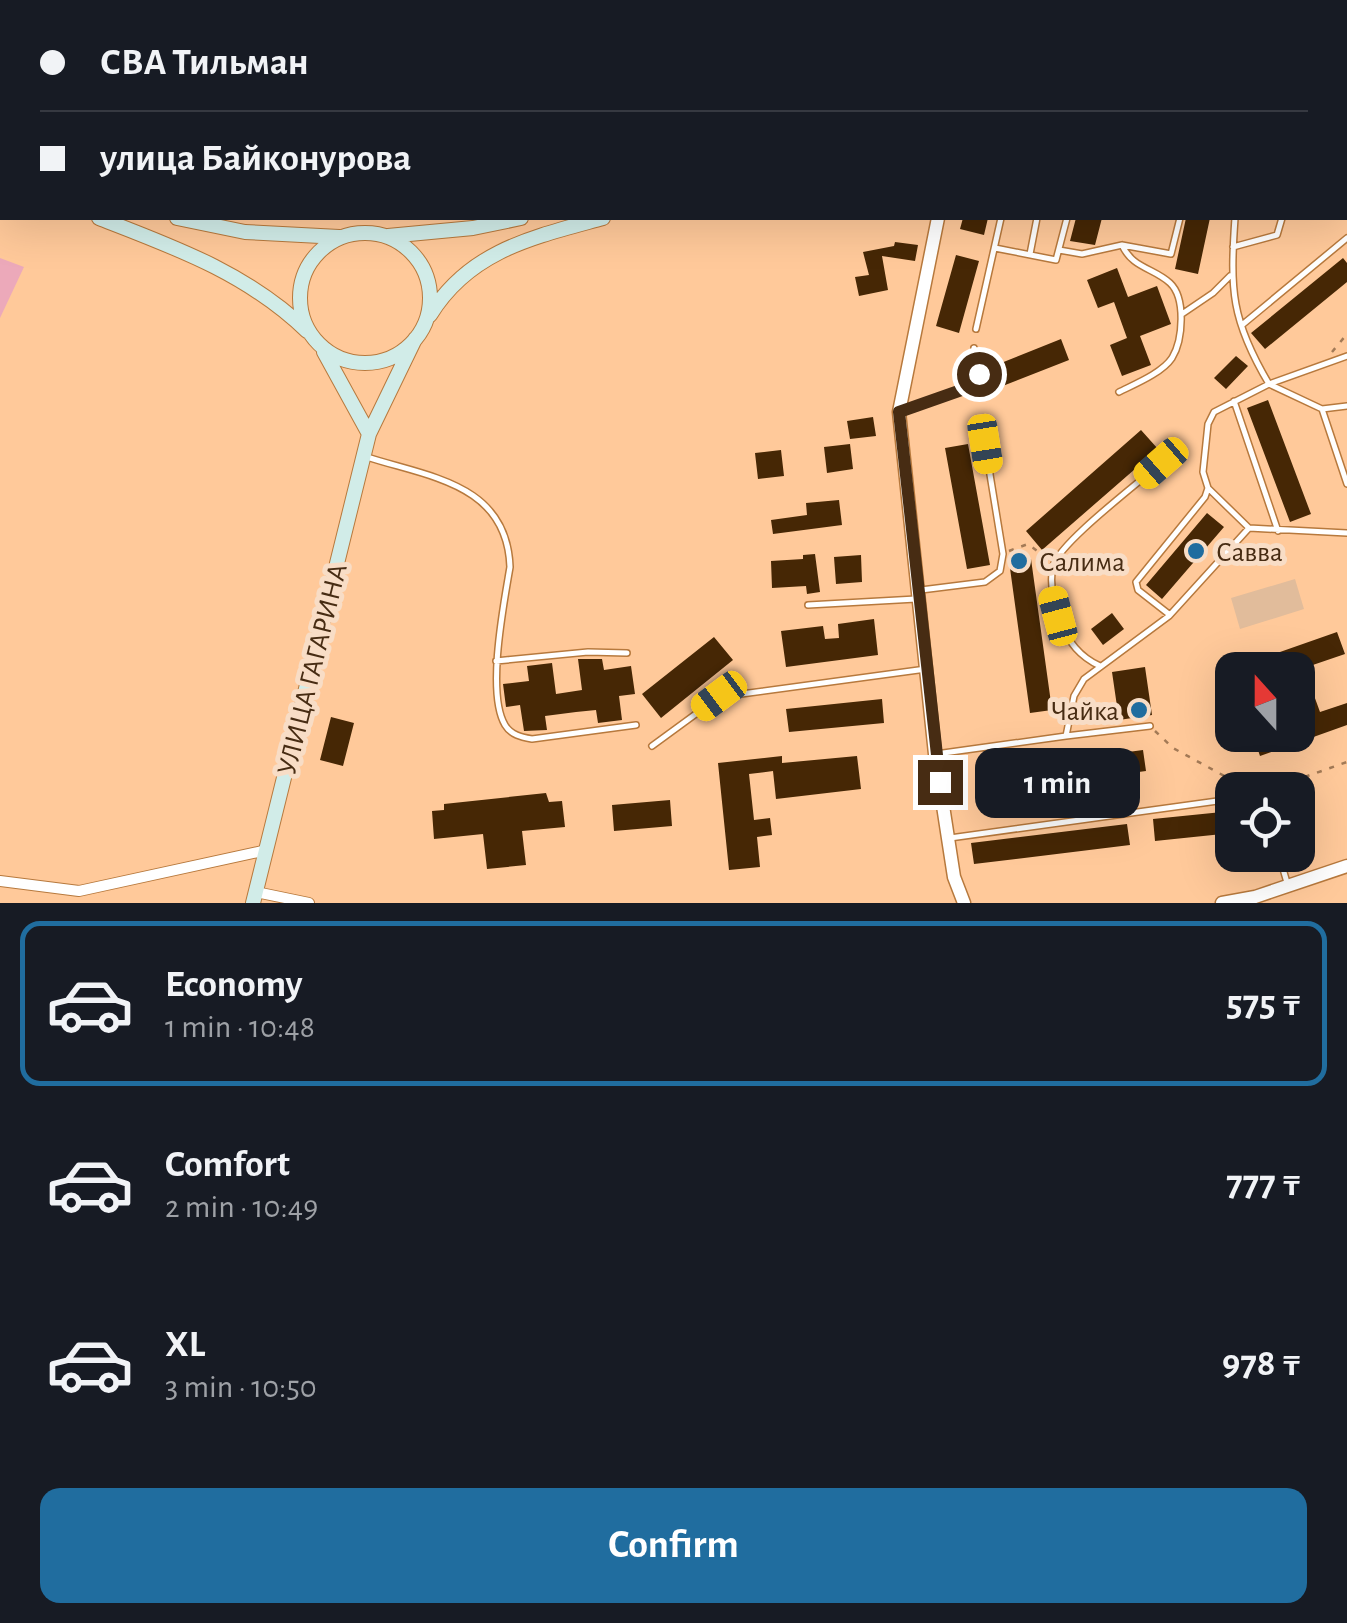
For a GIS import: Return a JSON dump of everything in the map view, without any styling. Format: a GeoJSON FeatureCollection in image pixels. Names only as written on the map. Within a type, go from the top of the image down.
{"type":"FeatureCollection","features":[{"type":"Feature","properties":{"kind":"main road"},"geometry":{"type":"LineString","coordinates":[[104,220],[240,278],[344,359],[373,362],[403,350],[448,290],[474,268],[513,244],[596,220]]}},
{"type":"Feature","properties":{"kind":"main road"},"geometry":{"type":"LineString","coordinates":[[187,220],[245,232],[344,237],[459,230],[511,220]]}},
{"type":"Feature","properties":{"kind":"main road"},"geometry":{"type":"LineString","coordinates":[[386,236],[411,252],[428,279],[430,295],[419,333]]}},
{"type":"Feature","properties":{"kind":"main road"},"geometry":{"type":"LineString","coordinates":[[344,237],[319,252],[302,281],[302,312],[369,434]]}},
{"type":"Feature","properties":{"kind":"main road","name":"УЛИЦА ГАГАРИНА"},"geometry":{"type":"LineString","coordinates":[[254,897],[369,434],[419,333]]}},
{"type":"Feature","properties":{"kind":"street"},"geometry":{"type":"LineString","coordinates":[[938,220],[899,412],[936,754],[954,878],[964,903]]}},
{"type":"Feature","properties":{"kind":"street"},"geometry":{"type":"LineString","coordinates":[[0,881],[79,890],[267,850]]}},
{"type":"Feature","properties":{"kind":"street"},"geometry":{"type":"LineString","coordinates":[[1222,903],[1347,866]]}},
{"type":"Feature","properties":{"kind":"street"},"geometry":{"type":"LineString","coordinates":[[254,897],[309,903]]}},
{"type":"Feature","properties":{"kind":"lane"},"geometry":{"type":"LineString","coordinates":[[976,329],[1001,220]]}},
{"type":"Feature","properties":{"kind":"lane"},"geometry":{"type":"LineString","coordinates":[[1030,255],[1037,220]]}},
{"type":"Feature","properties":{"kind":"lane"},"geometry":{"type":"LineString","coordinates":[[995,248],[1056,260],[1066,220]]}},
{"type":"Feature","properties":{"kind":"lane"},"geometry":{"type":"LineString","coordinates":[[1058,250],[1082,254],[1122,245],[1171,254],[1180,220]]}},
{"type":"Feature","properties":{"kind":"lane"},"geometry":{"type":"LineString","coordinates":[[1235,220],[1230,275],[1240,326],[1269,384],[1322,409],[1347,406]]}},
{"type":"Feature","properties":{"kind":"lane"},"geometry":{"type":"LineString","coordinates":[[1233,247],[1277,234],[1281,220]]}},
{"type":"Feature","properties":{"kind":"lane"},"geometry":{"type":"LineString","coordinates":[[1240,326],[1347,238]]}},
{"type":"Feature","properties":{"kind":"lane"},"geometry":{"type":"LineString","coordinates":[[1119,392],[1147,378],[1172,358],[1182,314],[1180,297],[1170,282],[1127,257],[1122,245]]}},
{"type":"Feature","properties":{"kind":"lane"},"geometry":{"type":"LineString","coordinates":[[1182,314],[1213,294],[1230,275]]}},
{"type":"Feature","properties":{"kind":"lane"},"geometry":{"type":"LineString","coordinates":[[899,412],[977,383],[974,348]]}},
{"type":"Feature","properties":{"kind":"lane"},"geometry":{"type":"LineString","coordinates":[[1347,356],[1269,384],[1214,412],[1208,424],[1203,472],[1208,488],[1250,528],[1347,533]]}},
{"type":"Feature","properties":{"kind":"lane"},"geometry":{"type":"LineString","coordinates":[[1234,401],[1278,531]]}},
{"type":"Feature","properties":{"kind":"lane"},"geometry":{"type":"LineString","coordinates":[[1322,409],[1347,484]]}},
{"type":"Feature","properties":{"kind":"lane"},"geometry":{"type":"LineString","coordinates":[[808,604],[918,595],[986,582],[1000,571],[1003,554],[985,444]]}},
{"type":"Feature","properties":{"kind":"lane"},"geometry":{"type":"LineString","coordinates":[[364,456],[458,484],[501,529],[510,554],[496,661],[503,722],[518,736],[532,738],[636,726]]}},
{"type":"Feature","properties":{"kind":"lane"},"geometry":{"type":"LineString","coordinates":[[1100,666],[1082,658],[1064,630],[1052,595],[1054,564],[1066,546],[1161,463]]}},
{"type":"Feature","properties":{"kind":"lane"},"geometry":{"type":"LineString","coordinates":[[1170,614],[1138,590],[1136,582],[1205,498],[1208,488]]}},
{"type":"Feature","properties":{"kind":"lane"},"geometry":{"type":"LineString","coordinates":[[1066,736],[1074,696],[1084,679],[1170,614],[1250,528]]}},
{"type":"Feature","properties":{"kind":"lane"},"geometry":{"type":"LineString","coordinates":[[496,661],[588,652],[627,653]]}},
{"type":"Feature","properties":{"kind":"lane"},"geometry":{"type":"LineString","coordinates":[[652,746],[719,696],[926,669]]}},
{"type":"Feature","properties":{"kind":"lane"},"geometry":{"type":"LineString","coordinates":[[936,754],[1150,726]]}},
{"type":"Feature","properties":{"kind":"lane"},"geometry":{"type":"LineString","coordinates":[[950,838],[1215,801]]}},
{"type":"Feature","properties":{"kind":"lane"},"geometry":{"type":"LineString","coordinates":[[1283,872],[1288,886]]}},
{"type":"Feature","properties":{"kind":"path"},"geometry":{"type":"LineString","coordinates":[[1322,365],[1347,334]]}},
{"type":"Feature","properties":{"kind":"path"},"geometry":{"type":"LineString","coordinates":[[1003,554],[1028,544],[1054,564]]}},
{"type":"Feature","properties":{"kind":"path"},"geometry":{"type":"LineString","coordinates":[[1150,726],[1173,748],[1217,772]]}},
{"type":"Feature","properties":{"kind":"path"},"geometry":{"type":"LineString","coordinates":[[1315,773],[1347,762]]}},
{"type":"Feature","properties":{"kind":"shaded area"},"geometry":{"type":"Polygon","coordinates":[[[0,258],[24,267],[0,318],[0,258]]]}},
{"type":"Feature","properties":{"kind":"shaded area"},"geometry":{"type":"Polygon","coordinates":[[[1295,579],[1304,609],[1240,629],[1231,598],[1295,579]]]}},
{"type":"Feature","properties":{"kind":"building"},"geometry":{"type":"Polygon","coordinates":[[[962,220],[988,220],[984,235],[960,229],[962,220]]]}},
{"type":"Feature","properties":{"kind":"building"},"geometry":{"type":"Polygon","coordinates":[[[1075,220],[1101,220],[1095,245],[1070,241],[1075,220]]]}},
{"type":"Feature","properties":{"kind":"building"},"geometry":{"type":"Polygon","coordinates":[[[1186,220],[1210,220],[1198,274],[1175,269],[1186,220]]]}},
{"type":"Feature","properties":{"kind":"building"},"geometry":{"type":"Polygon","coordinates":[[[895,242],[918,245],[915,261],[882,256],[888,290],[859,296],[855,277],[869,275],[863,252],[894,246],[895,242]]]}},
{"type":"Feature","properties":{"kind":"building"},"geometry":{"type":"Polygon","coordinates":[[[956,255],[979,261],[959,333],[936,326],[956,255]]]}},
{"type":"Feature","properties":{"kind":"building"},"geometry":{"type":"Polygon","coordinates":[[[1343,258],[1347,263],[1347,282],[1265,349],[1251,333],[1343,258]]]}},
{"type":"Feature","properties":{"kind":"building"},"geometry":{"type":"Polygon","coordinates":[[[1117,268],[1128,297],[1157,286],[1171,324],[1140,336],[1151,365],[1122,376],[1110,345],[1127,338],[1114,302],[1098,308],[1087,280],[1117,268]]]}},
{"type":"Feature","properties":{"kind":"building"},"geometry":{"type":"Polygon","coordinates":[[[1061,339],[1069,360],[995,389],[986,369],[1061,339]]]}},
{"type":"Feature","properties":{"kind":"building"},"geometry":{"type":"Polygon","coordinates":[[[1236,356],[1248,366],[1226,389],[1214,378],[1236,356]]]}},
{"type":"Feature","properties":{"kind":"building"},"geometry":{"type":"Polygon","coordinates":[[[1268,400],[1311,514],[1290,522],[1247,408],[1268,400]]]}},
{"type":"Feature","properties":{"kind":"building"},"geometry":{"type":"Polygon","coordinates":[[[873,417],[876,436],[850,439],[847,421],[873,417]]]}},
{"type":"Feature","properties":{"kind":"building"},"geometry":{"type":"Polygon","coordinates":[[[1141,430],[1158,449],[1042,550],[1026,531],[1141,430]]]}},
{"type":"Feature","properties":{"kind":"building"},"geometry":{"type":"Polygon","coordinates":[[[850,444],[853,469],[827,473],[824,447],[850,444]]]}},
{"type":"Feature","properties":{"kind":"building"},"geometry":{"type":"Polygon","coordinates":[[[968,444],[990,565],[967,569],[945,448],[968,444]]]}},
{"type":"Feature","properties":{"kind":"building"},"geometry":{"type":"Polygon","coordinates":[[[781,450],[784,476],[758,479],[755,453],[781,450]]]}},
{"type":"Feature","properties":{"kind":"building"},"geometry":{"type":"Polygon","coordinates":[[[839,500],[842,525],[773,534],[771,520],[807,515],[806,503],[839,500]]]}},
{"type":"Feature","properties":{"kind":"building"},"geometry":{"type":"Polygon","coordinates":[[[1207,513],[1224,527],[1162,599],[1146,585],[1207,513]]]}},
{"type":"Feature","properties":{"kind":"building"},"geometry":{"type":"Polygon","coordinates":[[[815,554],[820,592],[807,594],[806,586],[772,588],[771,561],[803,559],[803,555],[815,554]]]}},
{"type":"Feature","properties":{"kind":"building"},"geometry":{"type":"Polygon","coordinates":[[[861,555],[862,582],[836,584],[834,557],[861,555]]]}},
{"type":"Feature","properties":{"kind":"building"},"geometry":{"type":"Polygon","coordinates":[[[1031,559],[1052,710],[1030,713],[1009,561],[1031,559]]]}},
{"type":"Feature","properties":{"kind":"building"},"geometry":{"type":"Polygon","coordinates":[[[1112,613],[1124,629],[1103,645],[1091,629],[1112,613]]]}},
{"type":"Feature","properties":{"kind":"building"},"geometry":{"type":"Polygon","coordinates":[[[874,619],[878,655],[786,667],[781,631],[823,626],[825,639],[839,638],[838,624],[874,619]]]}},
{"type":"Feature","properties":{"kind":"building"},"geometry":{"type":"Polygon","coordinates":[[[1337,632],[1345,654],[1315,664],[1315,652],[1280,652],[1337,632]]]}},
{"type":"Feature","properties":{"kind":"building"},"geometry":{"type":"Polygon","coordinates":[[[714,637],[733,660],[661,718],[642,694],[714,637]]]}},
{"type":"Feature","properties":{"kind":"building"},"geometry":{"type":"Polygon","coordinates":[[[578,659],[602,659],[604,670],[631,666],[635,694],[619,696],[622,720],[598,723],[596,710],[576,712],[545,716],[547,730],[524,731],[520,705],[506,707],[503,684],[529,681],[527,666],[552,663],[556,694],[582,690],[578,659]]]}},
{"type":"Feature","properties":{"kind":"building"},"geometry":{"type":"Polygon","coordinates":[[[1145,667],[1152,715],[1119,720],[1112,672],[1145,667]]]}},
{"type":"Feature","properties":{"kind":"building"},"geometry":{"type":"Polygon","coordinates":[[[1315,698],[1320,712],[1347,703],[1347,725],[1315,736],[1315,698]]]}},
{"type":"Feature","properties":{"kind":"building"},"geometry":{"type":"Polygon","coordinates":[[[882,699],[884,723],[789,732],[786,709],[882,699]]]}},
{"type":"Feature","properties":{"kind":"building"},"geometry":{"type":"Polygon","coordinates":[[[331,717],[354,723],[343,766],[320,760],[331,717]]]}},
{"type":"Feature","properties":{"kind":"building"},"geometry":{"type":"Polygon","coordinates":[[[1143,750],[1146,771],[990,792],[987,771],[1143,750]]]}},
{"type":"Feature","properties":{"kind":"building"},"geometry":{"type":"Polygon","coordinates":[[[782,756],[782,763],[857,756],[861,789],[776,799],[773,771],[749,774],[754,820],[770,818],[772,835],[757,837],[760,867],[729,870],[718,763],[782,756]]]}},
{"type":"Feature","properties":{"kind":"building"},"geometry":{"type":"Polygon","coordinates":[[[546,793],[549,802],[562,801],[565,827],[522,831],[526,865],[487,869],[483,834],[434,839],[432,811],[444,810],[444,804],[546,793]]]}},
{"type":"Feature","properties":{"kind":"building"},"geometry":{"type":"Polygon","coordinates":[[[670,800],[672,826],[614,831],[612,805],[670,800]]]}},
{"type":"Feature","properties":{"kind":"building"},"geometry":{"type":"Polygon","coordinates":[[[1215,813],[1215,835],[1155,841],[1153,819],[1215,813]]]}},
{"type":"Feature","properties":{"kind":"building"},"geometry":{"type":"Polygon","coordinates":[[[1127,824],[1130,845],[974,864],[971,843],[1127,824]]]}},
{"type":"Feature","properties":{"kind":"place","name":"Савва"},"geometry":{"type":"Point","coordinates":[1196,551]}},
{"type":"Feature","properties":{"kind":"place","name":"Салима"},"geometry":{"type":"Point","coordinates":[1019,561]}},
{"type":"Feature","properties":{"kind":"place","name":"Чайка"},"geometry":{"type":"Point","coordinates":[1139,710]}},
{"type":"Feature","properties":{"kind":"route"},"geometry":{"type":"LineString","coordinates":[[940,782],[899,412],[970,387],[977,383],[979,374]]}}]}
